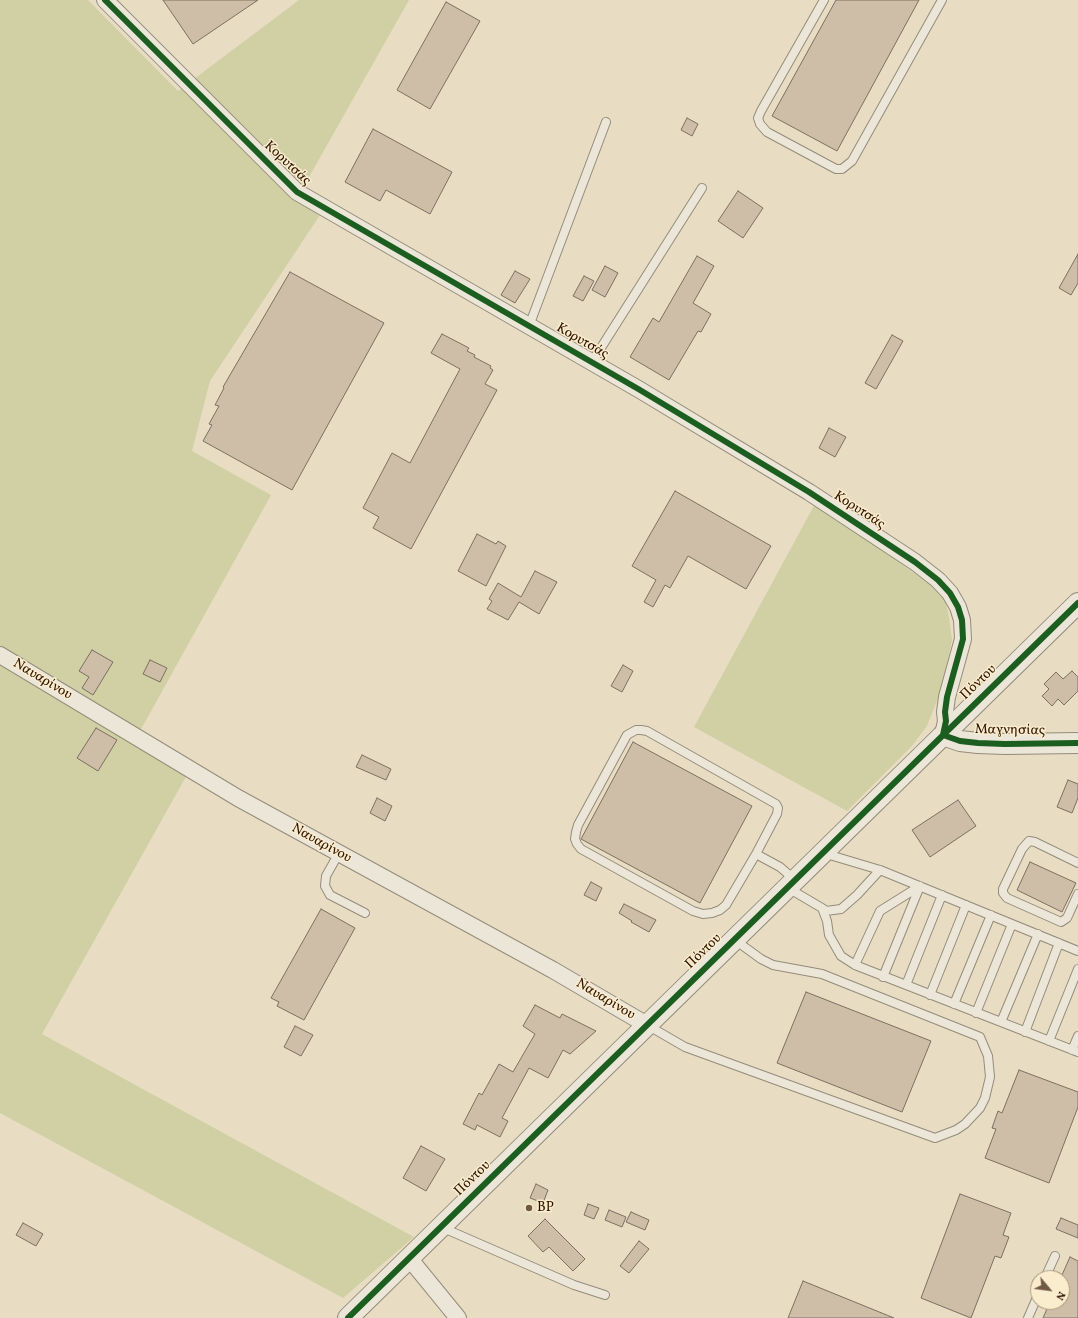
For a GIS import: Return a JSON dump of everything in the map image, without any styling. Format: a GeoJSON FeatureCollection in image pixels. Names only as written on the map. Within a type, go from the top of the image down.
{"type":"FeatureCollection","features":[{"type":"Feature","properties":{"kind":"street","name":"Κορυτσάς"},"geometry":{"type":"LineString","coordinates":[[105,0],[297,192],[592,362],[809,492],[915,562],[938,580],[958,607],[962,620],[963,639],[947,697],[945,712],[946,720],[943,736]]}},
{"type":"Feature","properties":{"kind":"street","name":"Πόντου"},"geometry":{"type":"LineString","coordinates":[[348,1318],[1077,605]]}},
{"type":"Feature","properties":{"kind":"street","name":"Ναυαρίνου"},"geometry":{"type":"LineString","coordinates":[[0,655],[238,798],[553,970],[647,1025]]}},
{"type":"Feature","properties":{"kind":"street","name":"Μαγνησίας"},"geometry":{"type":"LineString","coordinates":[[943,736],[960,741],[978,743],[1078,743]]}},
{"type":"Feature","properties":{"kind":"street"},"geometry":{"type":"LineString","coordinates":[[409,1258],[458,1318]]}},
{"type":"Feature","properties":{"kind":"lane"},"geometry":{"type":"LineString","coordinates":[[824,0],[758,118],[760,124],[767,132],[836,169],[842,169],[852,161],[942,0]]}},
{"type":"Feature","properties":{"kind":"lane"},"geometry":{"type":"LineString","coordinates":[[529,326],[606,122]]}},
{"type":"Feature","properties":{"kind":"lane"},"geometry":{"type":"LineString","coordinates":[[592,362],[702,188]]}},
{"type":"Feature","properties":{"kind":"lane"},"geometry":{"type":"LineString","coordinates":[[636,730],[641,730],[647,731],[776,804],[778,808],[777,814],[756,854],[726,905],[720,910],[703,914],[693,911],[581,849],[577,844],[576,832],[578,825],[627,735],[636,730]]}},
{"type":"Feature","properties":{"kind":"lane"},"geometry":{"type":"LineString","coordinates":[[1078,861],[1035,842],[1029,841],[1022,849],[1003,889],[1003,893],[1007,898],[1061,922],[1067,918],[1078,894]]}},
{"type":"Feature","properties":{"kind":"lane"},"geometry":{"type":"LineString","coordinates":[[339,853],[326,876],[325,886],[330,895],[365,913]]}},
{"type":"Feature","properties":{"kind":"lane"},"geometry":{"type":"LineString","coordinates":[[823,853],[880,870],[1078,951]]}},
{"type":"Feature","properties":{"kind":"lane"},"geometry":{"type":"LineString","coordinates":[[756,854],[780,867],[791,884],[826,911],[841,909],[857,895],[880,870]]}},
{"type":"Feature","properties":{"kind":"lane"},"geometry":{"type":"LineString","coordinates":[[855,965],[880,911],[920,886]]}},
{"type":"Feature","properties":{"kind":"lane"},"geometry":{"type":"LineString","coordinates":[[883,977],[920,886]]}},
{"type":"Feature","properties":{"kind":"lane"},"geometry":{"type":"LineString","coordinates":[[906,985],[942,895]]}},
{"type":"Feature","properties":{"kind":"lane"},"geometry":{"type":"LineString","coordinates":[[930,995],[966,905]]}},
{"type":"Feature","properties":{"kind":"lane"},"geometry":{"type":"LineString","coordinates":[[822,908],[827,921],[829,935],[841,956],[855,965],[1075,1051],[1078,1036]]}},
{"type":"Feature","properties":{"kind":"lane"},"geometry":{"type":"LineString","coordinates":[[954,1004],[991,915]]}},
{"type":"Feature","properties":{"kind":"lane"},"geometry":{"type":"LineString","coordinates":[[976,1013],[1012,924]]}},
{"type":"Feature","properties":{"kind":"lane"},"geometry":{"type":"LineString","coordinates":[[1001,1022],[1038,934]]}},
{"type":"Feature","properties":{"kind":"lane"},"geometry":{"type":"LineString","coordinates":[[647,1025],[685,1047],[935,1138],[951,1133],[965,1124],[980,1108],[985,1098],[990,1077],[988,1056],[980,1037],[822,974],[773,965],[761,959],[734,940]]}},
{"type":"Feature","properties":{"kind":"lane"},"geometry":{"type":"LineString","coordinates":[[1025,1032],[1059,943]]}},
{"type":"Feature","properties":{"kind":"lane"},"geometry":{"type":"LineString","coordinates":[[1049,1041],[1078,969]]}},
{"type":"Feature","properties":{"kind":"lane"},"geometry":{"type":"LineString","coordinates":[[441,1227],[574,1285],[605,1295]]}},
{"type":"Feature","properties":{"kind":"lane"},"geometry":{"type":"LineString","coordinates":[[1049,1270],[1055,1256]]}},
{"type":"Feature","properties":{"kind":"shaded area"},"geometry":{"type":"Polygon","coordinates":[[[0,0],[88,0],[178,91],[299,0],[409,0],[296,200],[320,215],[210,381],[192,451],[271,495],[135,740],[188,773],[42,1034],[414,1237],[343,1298],[0,1113],[0,0]]]}},
{"type":"Feature","properties":{"kind":"shaded area"},"geometry":{"type":"Polygon","coordinates":[[[816,502],[944,595],[952,640],[942,688],[927,726],[912,746],[847,811],[694,727],[816,502]]]}},
{"type":"Feature","properties":{"kind":"building"},"geometry":{"type":"Polygon","coordinates":[[[163,0],[258,0],[193,44],[163,0]]]}},
{"type":"Feature","properties":{"kind":"building"},"geometry":{"type":"Polygon","coordinates":[[[836,0],[919,0],[837,151],[772,116],[836,0]]]}},
{"type":"Feature","properties":{"kind":"building"},"geometry":{"type":"Polygon","coordinates":[[[446,2],[480,21],[430,109],[397,90],[446,2]]]}},
{"type":"Feature","properties":{"kind":"building"},"geometry":{"type":"Polygon","coordinates":[[[687,118],[698,124],[692,136],[681,130],[687,118]]]}},
{"type":"Feature","properties":{"kind":"building"},"geometry":{"type":"Polygon","coordinates":[[[373,129],[452,172],[430,214],[386,190],[380,201],[345,182],[373,129]]]}},
{"type":"Feature","properties":{"kind":"building"},"geometry":{"type":"Polygon","coordinates":[[[738,191],[763,208],[743,238],[718,221],[738,191]]]}},
{"type":"Feature","properties":{"kind":"building"},"geometry":{"type":"Polygon","coordinates":[[[1078,254],[1078,283],[1071,295],[1059,288],[1078,254]]]}},
{"type":"Feature","properties":{"kind":"building"},"geometry":{"type":"Polygon","coordinates":[[[697,256],[714,266],[693,303],[711,314],[701,332],[698,331],[669,380],[630,357],[653,318],[659,322],[697,256]]]}},
{"type":"Feature","properties":{"kind":"building"},"geometry":{"type":"Polygon","coordinates":[[[605,266],[618,273],[605,297],[592,290],[605,266]]]}},
{"type":"Feature","properties":{"kind":"building"},"geometry":{"type":"Polygon","coordinates":[[[515,271],[530,279],[515,303],[501,295],[515,271]]]}},
{"type":"Feature","properties":{"kind":"building"},"geometry":{"type":"Polygon","coordinates":[[[290,272],[384,323],[292,490],[203,441],[212,425],[209,424],[219,406],[215,405],[224,388],[223,387],[290,272]]]}},
{"type":"Feature","properties":{"kind":"building"},"geometry":{"type":"Polygon","coordinates":[[[584,276],[594,281],[583,301],[573,296],[584,276]]]}},
{"type":"Feature","properties":{"kind":"building"},"geometry":{"type":"Polygon","coordinates":[[[442,334],[469,348],[467,351],[475,355],[474,357],[491,366],[490,368],[493,370],[485,384],[497,390],[411,549],[373,528],[379,517],[363,508],[392,453],[410,463],[460,369],[431,353],[442,334]]]}},
{"type":"Feature","properties":{"kind":"building"},"geometry":{"type":"Polygon","coordinates":[[[892,335],[903,341],[876,389],[865,383],[892,335]]]}},
{"type":"Feature","properties":{"kind":"building"},"geometry":{"type":"Polygon","coordinates":[[[829,428],[846,437],[835,457],[819,448],[829,428]]]}},
{"type":"Feature","properties":{"kind":"building"},"geometry":{"type":"Polygon","coordinates":[[[675,491],[771,546],[746,589],[688,556],[670,588],[665,585],[653,607],[644,602],[656,580],[632,566],[675,491]]]}},
{"type":"Feature","properties":{"kind":"building"},"geometry":{"type":"Polygon","coordinates":[[[477,534],[496,544],[498,541],[506,546],[486,586],[458,571],[477,534]]]}},
{"type":"Feature","properties":{"kind":"building"},"geometry":{"type":"Polygon","coordinates":[[[535,571],[557,582],[539,614],[519,602],[508,620],[487,609],[492,601],[489,599],[498,583],[521,597],[535,571]]]}},
{"type":"Feature","properties":{"kind":"building"},"geometry":{"type":"Polygon","coordinates":[[[92,650],[113,662],[93,695],[82,688],[89,677],[79,671],[92,650]]]}},
{"type":"Feature","properties":{"kind":"building"},"geometry":{"type":"Polygon","coordinates":[[[150,660],[167,668],[160,682],[143,674],[150,660]]]}},
{"type":"Feature","properties":{"kind":"building"},"geometry":{"type":"Polygon","coordinates":[[[623,665],[633,671],[622,692],[611,686],[623,665]]]}},
{"type":"Feature","properties":{"kind":"building"},"geometry":{"type":"Polygon","coordinates":[[[1072,671],[1078,677],[1078,691],[1064,705],[1058,699],[1052,706],[1042,696],[1049,689],[1044,684],[1056,672],[1063,679],[1072,671]]]}},
{"type":"Feature","properties":{"kind":"building"},"geometry":{"type":"Polygon","coordinates":[[[96,728],[117,740],[98,771],[77,758],[96,728]]]}},
{"type":"Feature","properties":{"kind":"building"},"geometry":{"type":"Polygon","coordinates":[[[633,742],[752,806],[700,903],[581,839],[633,742]]]}},
{"type":"Feature","properties":{"kind":"building"},"geometry":{"type":"Polygon","coordinates":[[[362,755],[391,769],[386,780],[356,767],[362,755]]]}},
{"type":"Feature","properties":{"kind":"building"},"geometry":{"type":"Polygon","coordinates":[[[1068,780],[1078,784],[1078,798],[1072,813],[1057,807],[1068,780]]]}},
{"type":"Feature","properties":{"kind":"building"},"geometry":{"type":"Polygon","coordinates":[[[377,798],[392,806],[385,821],[370,813],[377,798]]]}},
{"type":"Feature","properties":{"kind":"building"},"geometry":{"type":"Polygon","coordinates":[[[958,800],[976,826],[930,857],[912,830],[958,800]]]}},
{"type":"Feature","properties":{"kind":"building"},"geometry":{"type":"Polygon","coordinates":[[[1030,862],[1076,883],[1062,912],[1017,890],[1030,862]]]}},
{"type":"Feature","properties":{"kind":"building"},"geometry":{"type":"Polygon","coordinates":[[[591,882],[602,888],[596,901],[584,895],[591,882]]]}},
{"type":"Feature","properties":{"kind":"building"},"geometry":{"type":"Polygon","coordinates":[[[624,904],[656,920],[649,932],[619,913],[624,904]]]}},
{"type":"Feature","properties":{"kind":"building"},"geometry":{"type":"Polygon","coordinates":[[[321,909],[355,928],[304,1020],[277,1006],[279,1002],[271,998],[321,909]]]}},
{"type":"Feature","properties":{"kind":"building"},"geometry":{"type":"Polygon","coordinates":[[[806,992],[931,1041],[902,1112],[777,1063],[806,992]]]}},
{"type":"Feature","properties":{"kind":"building"},"geometry":{"type":"Polygon","coordinates":[[[535,1005],[560,1018],[562,1014],[596,1031],[570,1054],[563,1050],[548,1078],[529,1068],[502,1118],[508,1121],[500,1137],[477,1125],[475,1130],[463,1124],[479,1093],[482,1095],[499,1064],[513,1072],[535,1034],[523,1026],[535,1005]]]}},
{"type":"Feature","properties":{"kind":"building"},"geometry":{"type":"Polygon","coordinates":[[[295,1026],[313,1035],[301,1056],[284,1047],[295,1026]]]}},
{"type":"Feature","properties":{"kind":"building"},"geometry":{"type":"Polygon","coordinates":[[[1019,1070],[1078,1092],[1078,1107],[1049,1183],[985,1158],[996,1129],[992,1128],[998,1111],[1002,1113],[1019,1070]]]}},
{"type":"Feature","properties":{"kind":"building"},"geometry":{"type":"Polygon","coordinates":[[[421,1146],[445,1159],[426,1191],[403,1178],[421,1146]]]}},
{"type":"Feature","properties":{"kind":"building"},"geometry":{"type":"Polygon","coordinates":[[[536,1184],[548,1190],[543,1203],[530,1198],[536,1184]]]}},
{"type":"Feature","properties":{"kind":"building"},"geometry":{"type":"Polygon","coordinates":[[[960,1194],[1011,1213],[1003,1235],[1009,1237],[1001,1258],[995,1256],[971,1318],[921,1298],[960,1194]]]}},
{"type":"Feature","properties":{"kind":"building"},"geometry":{"type":"Polygon","coordinates":[[[588,1204],[599,1208],[594,1219],[584,1215],[588,1204]]]}},
{"type":"Feature","properties":{"kind":"building"},"geometry":{"type":"Polygon","coordinates":[[[609,1210],[626,1217],[622,1227],[605,1220],[609,1210]]]}},
{"type":"Feature","properties":{"kind":"building"},"geometry":{"type":"Polygon","coordinates":[[[631,1212],[649,1220],[645,1230],[626,1222],[631,1212]]]}},
{"type":"Feature","properties":{"kind":"building"},"geometry":{"type":"Polygon","coordinates":[[[1061,1218],[1078,1225],[1078,1238],[1056,1229],[1061,1218]]]}},
{"type":"Feature","properties":{"kind":"building"},"geometry":{"type":"Polygon","coordinates":[[[545,1219],[585,1259],[573,1271],[549,1247],[543,1252],[528,1236],[545,1219]]]}},
{"type":"Feature","properties":{"kind":"building"},"geometry":{"type":"Polygon","coordinates":[[[23,1223],[43,1234],[36,1246],[16,1235],[23,1223]]]}},
{"type":"Feature","properties":{"kind":"building"},"geometry":{"type":"Polygon","coordinates":[[[639,1241],[649,1249],[629,1273],[620,1266],[639,1241]]]}},
{"type":"Feature","properties":{"kind":"building"},"geometry":{"type":"Polygon","coordinates":[[[1070,1257],[1078,1261],[1078,1318],[1043,1318],[1046,1310],[1070,1310],[1070,1270],[1064,1270],[1070,1257]]]}},
{"type":"Feature","properties":{"kind":"building"},"geometry":{"type":"Polygon","coordinates":[[[803,1281],[894,1318],[788,1318],[803,1281]]]}},
{"type":"Feature","properties":{"kind":"cycle path"},"geometry":{"type":"LineString","coordinates":[[105,0],[297,192],[640,390],[809,492],[915,562],[938,580],[950,593],[958,607],[962,620],[963,639],[947,697],[945,712],[946,721],[943,735],[960,741],[978,743],[1078,743]]}},
{"type":"Feature","properties":{"kind":"cycle path"},"geometry":{"type":"LineString","coordinates":[[348,1318],[1078,603]]}},
{"type":"Feature","properties":{"kind":"place","name":"BP"},"geometry":{"type":"Point","coordinates":[529,1208]}}]}
